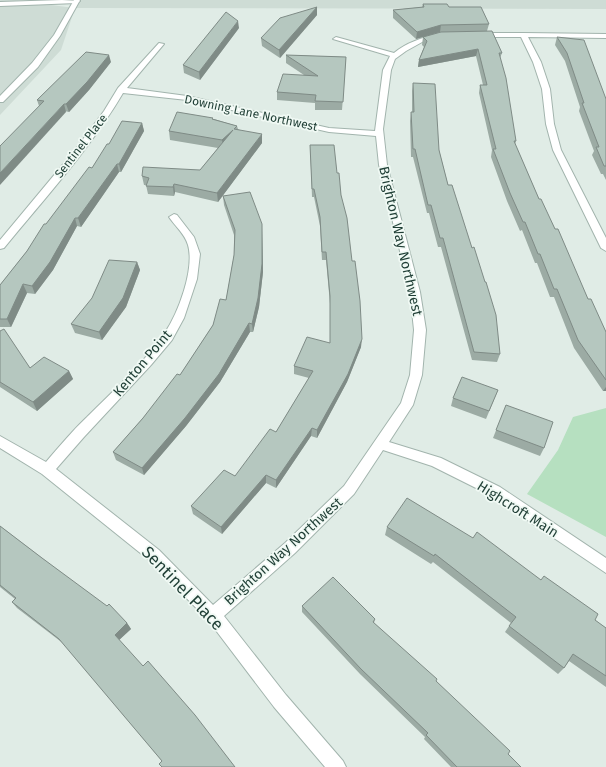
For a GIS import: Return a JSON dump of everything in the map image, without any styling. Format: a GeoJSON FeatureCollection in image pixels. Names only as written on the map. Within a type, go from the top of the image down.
{"type":"FeatureCollection","features":[{"type":"Feature","properties":{"kind":"street"},"geometry":{"type":"LineString","coordinates":[[0,100],[35,65],[57,36],[77,0]]}},
{"type":"Feature","properties":{"kind":"street"},"geometry":{"type":"LineString","coordinates":[[523,35],[537,62],[546,90],[550,124],[557,150],[606,248]]}},
{"type":"Feature","properties":{"kind":"street","name":"Brighton Way Northwest"},"geometry":{"type":"LineString","coordinates":[[213,615],[290,548],[349,490],[407,405],[416,375],[420,330],[416,292],[383,165],[380,134],[387,70],[392,58],[403,49],[422,40],[448,36]]}},
{"type":"Feature","properties":{"kind":"street"},"geometry":{"type":"LineString","coordinates":[[470,36],[606,36]]}},
{"type":"Feature","properties":{"kind":"street"},"geometry":{"type":"LineString","coordinates":[[336,39],[396,55]]}},
{"type":"Feature","properties":{"kind":"street","name":"Sentinel Place"},"geometry":{"type":"LineString","coordinates":[[0,246],[78,152],[108,112],[122,90],[161,44]]}},
{"type":"Feature","properties":{"kind":"street","name":"Downing Lane Northwest"},"geometry":{"type":"LineString","coordinates":[[122,90],[202,101],[306,126],[330,130],[380,134]]}},
{"type":"Feature","properties":{"kind":"street","name":"Kenton Point"},"geometry":{"type":"LineString","coordinates":[[47,470],[77,435],[128,383],[168,336],[180,314],[193,275],[195,257],[193,246],[188,235],[174,217]]}},
{"type":"Feature","properties":{"kind":"street","name":"Sentinel Place"},"geometry":{"type":"LineString","coordinates":[[0,441],[47,470],[154,555],[213,615],[280,701],[337,767]]}},
{"type":"Feature","properties":{"kind":"street","name":"Highcroft Main"},"geometry":{"type":"LineString","coordinates":[[380,444],[436,462],[495,491],[606,566]]}},
{"type":"Feature","properties":{"kind":"lane"},"geometry":{"type":"LineString","coordinates":[[0,4],[77,0]]}},
{"type":"Feature","properties":{"kind":"shaded area"},"geometry":{"type":"Polygon","coordinates":[[[0,0],[15,0],[74,8],[78,0],[606,0],[606,9],[75,8],[61,50],[0,115],[0,0]]]}},
{"type":"Feature","properties":{"kind":"green space"},"geometry":{"type":"Polygon","coordinates":[[[606,408],[606,537],[527,494],[558,450],[573,417],[606,408]]]}},
{"type":"Feature","properties":{"kind":"building"},"geometry":{"type":"Polygon","coordinates":[[[423,4],[447,4],[449,7],[481,7],[489,24],[441,25],[417,32],[393,10],[424,7],[423,4]]]}},
{"type":"Feature","properties":{"kind":"building"},"geometry":{"type":"Polygon","coordinates":[[[317,7],[279,50],[261,38],[280,18],[317,7]]]}},
{"type":"Feature","properties":{"kind":"building"},"geometry":{"type":"Polygon","coordinates":[[[226,12],[238,21],[199,72],[183,65],[226,12]]]}},
{"type":"Feature","properties":{"kind":"building"},"geometry":{"type":"Polygon","coordinates":[[[492,31],[502,53],[499,53],[506,78],[516,141],[514,141],[539,199],[541,199],[555,229],[558,229],[588,299],[591,299],[606,332],[606,380],[578,340],[557,289],[554,289],[540,254],[538,254],[525,222],[523,222],[510,193],[493,149],[496,149],[480,85],[487,85],[478,49],[419,60],[427,41],[423,37],[441,32],[492,31]]]}},
{"type":"Feature","properties":{"kind":"building"},"geometry":{"type":"Polygon","coordinates":[[[557,37],[584,40],[606,99],[606,166],[604,166],[596,147],[599,147],[582,103],[584,103],[567,53],[557,37]]]}},
{"type":"Feature","properties":{"kind":"building"},"geometry":{"type":"Polygon","coordinates":[[[86,52],[109,55],[87,82],[66,104],[64,104],[0,173],[0,146],[44,101],[37,100],[86,52]]]}},
{"type":"Feature","properties":{"kind":"building"},"geometry":{"type":"Polygon","coordinates":[[[286,55],[346,57],[343,102],[315,101],[316,95],[277,92],[283,74],[318,76],[286,55]]]}},
{"type":"Feature","properties":{"kind":"building"},"geometry":{"type":"Polygon","coordinates":[[[413,83],[435,84],[439,150],[448,185],[452,185],[472,248],[474,247],[496,315],[500,354],[474,352],[443,238],[440,238],[431,205],[428,205],[415,149],[413,149],[411,112],[414,112],[413,83]]]}},
{"type":"Feature","properties":{"kind":"building"},"geometry":{"type":"Polygon","coordinates":[[[177,112],[213,118],[212,119],[237,126],[234,129],[262,134],[217,193],[174,184],[173,187],[146,186],[149,178],[142,176],[143,167],[200,170],[233,130],[222,140],[169,131],[177,112]]]}},
{"type":"Feature","properties":{"kind":"building"},"geometry":{"type":"Polygon","coordinates":[[[122,121],[142,123],[119,164],[117,164],[78,218],[75,218],[50,262],[32,286],[23,284],[7,319],[0,319],[0,285],[27,251],[44,224],[46,224],[89,167],[92,168],[107,144],[109,144],[122,121]]]}},
{"type":"Feature","properties":{"kind":"building"},"geometry":{"type":"Polygon","coordinates":[[[310,145],[334,145],[337,173],[339,173],[341,195],[347,218],[352,261],[355,261],[360,301],[362,339],[348,374],[317,430],[312,428],[276,480],[266,475],[221,527],[191,506],[224,470],[235,476],[270,429],[276,432],[313,371],[294,366],[307,337],[330,343],[330,296],[326,252],[322,252],[320,217],[314,189],[312,189],[310,145]]]}},
{"type":"Feature","properties":{"kind":"building"},"geometry":{"type":"Polygon","coordinates":[[[250,192],[262,224],[262,264],[258,298],[252,324],[249,323],[219,374],[185,418],[142,468],[113,452],[143,418],[177,374],[180,375],[213,325],[220,299],[226,300],[234,255],[235,230],[223,196],[250,192]]]}},
{"type":"Feature","properties":{"kind":"building"},"geometry":{"type":"Polygon","coordinates":[[[109,260],[137,262],[123,298],[99,332],[71,324],[92,298],[109,260]]]}},
{"type":"Feature","properties":{"kind":"building"},"geometry":{"type":"Polygon","coordinates":[[[4,329],[30,368],[44,357],[69,371],[33,402],[0,382],[0,331],[4,329]]]}},
{"type":"Feature","properties":{"kind":"building"},"geometry":{"type":"Polygon","coordinates":[[[462,377],[498,390],[489,411],[453,398],[462,377]]]}},
{"type":"Feature","properties":{"kind":"building"},"geometry":{"type":"Polygon","coordinates":[[[506,405],[553,422],[544,448],[496,430],[506,405]]]}},
{"type":"Feature","properties":{"kind":"building"},"geometry":{"type":"Polygon","coordinates":[[[407,498],[473,538],[477,532],[541,580],[544,576],[598,614],[595,620],[606,628],[606,676],[573,654],[564,668],[509,626],[516,617],[435,554],[434,556],[387,527],[407,498]]]}},
{"type":"Feature","properties":{"kind":"building"},"geometry":{"type":"Polygon","coordinates":[[[0,526],[107,606],[109,604],[127,623],[115,635],[143,666],[148,661],[195,715],[235,767],[162,767],[159,764],[162,761],[59,639],[12,602],[16,598],[0,585],[0,526]]]}},
{"type":"Feature","properties":{"kind":"building"},"geometry":{"type":"Polygon","coordinates":[[[333,577],[375,619],[373,622],[437,679],[436,681],[510,751],[508,754],[521,767],[457,767],[426,735],[428,733],[361,669],[302,606],[333,577]]]}}]}
